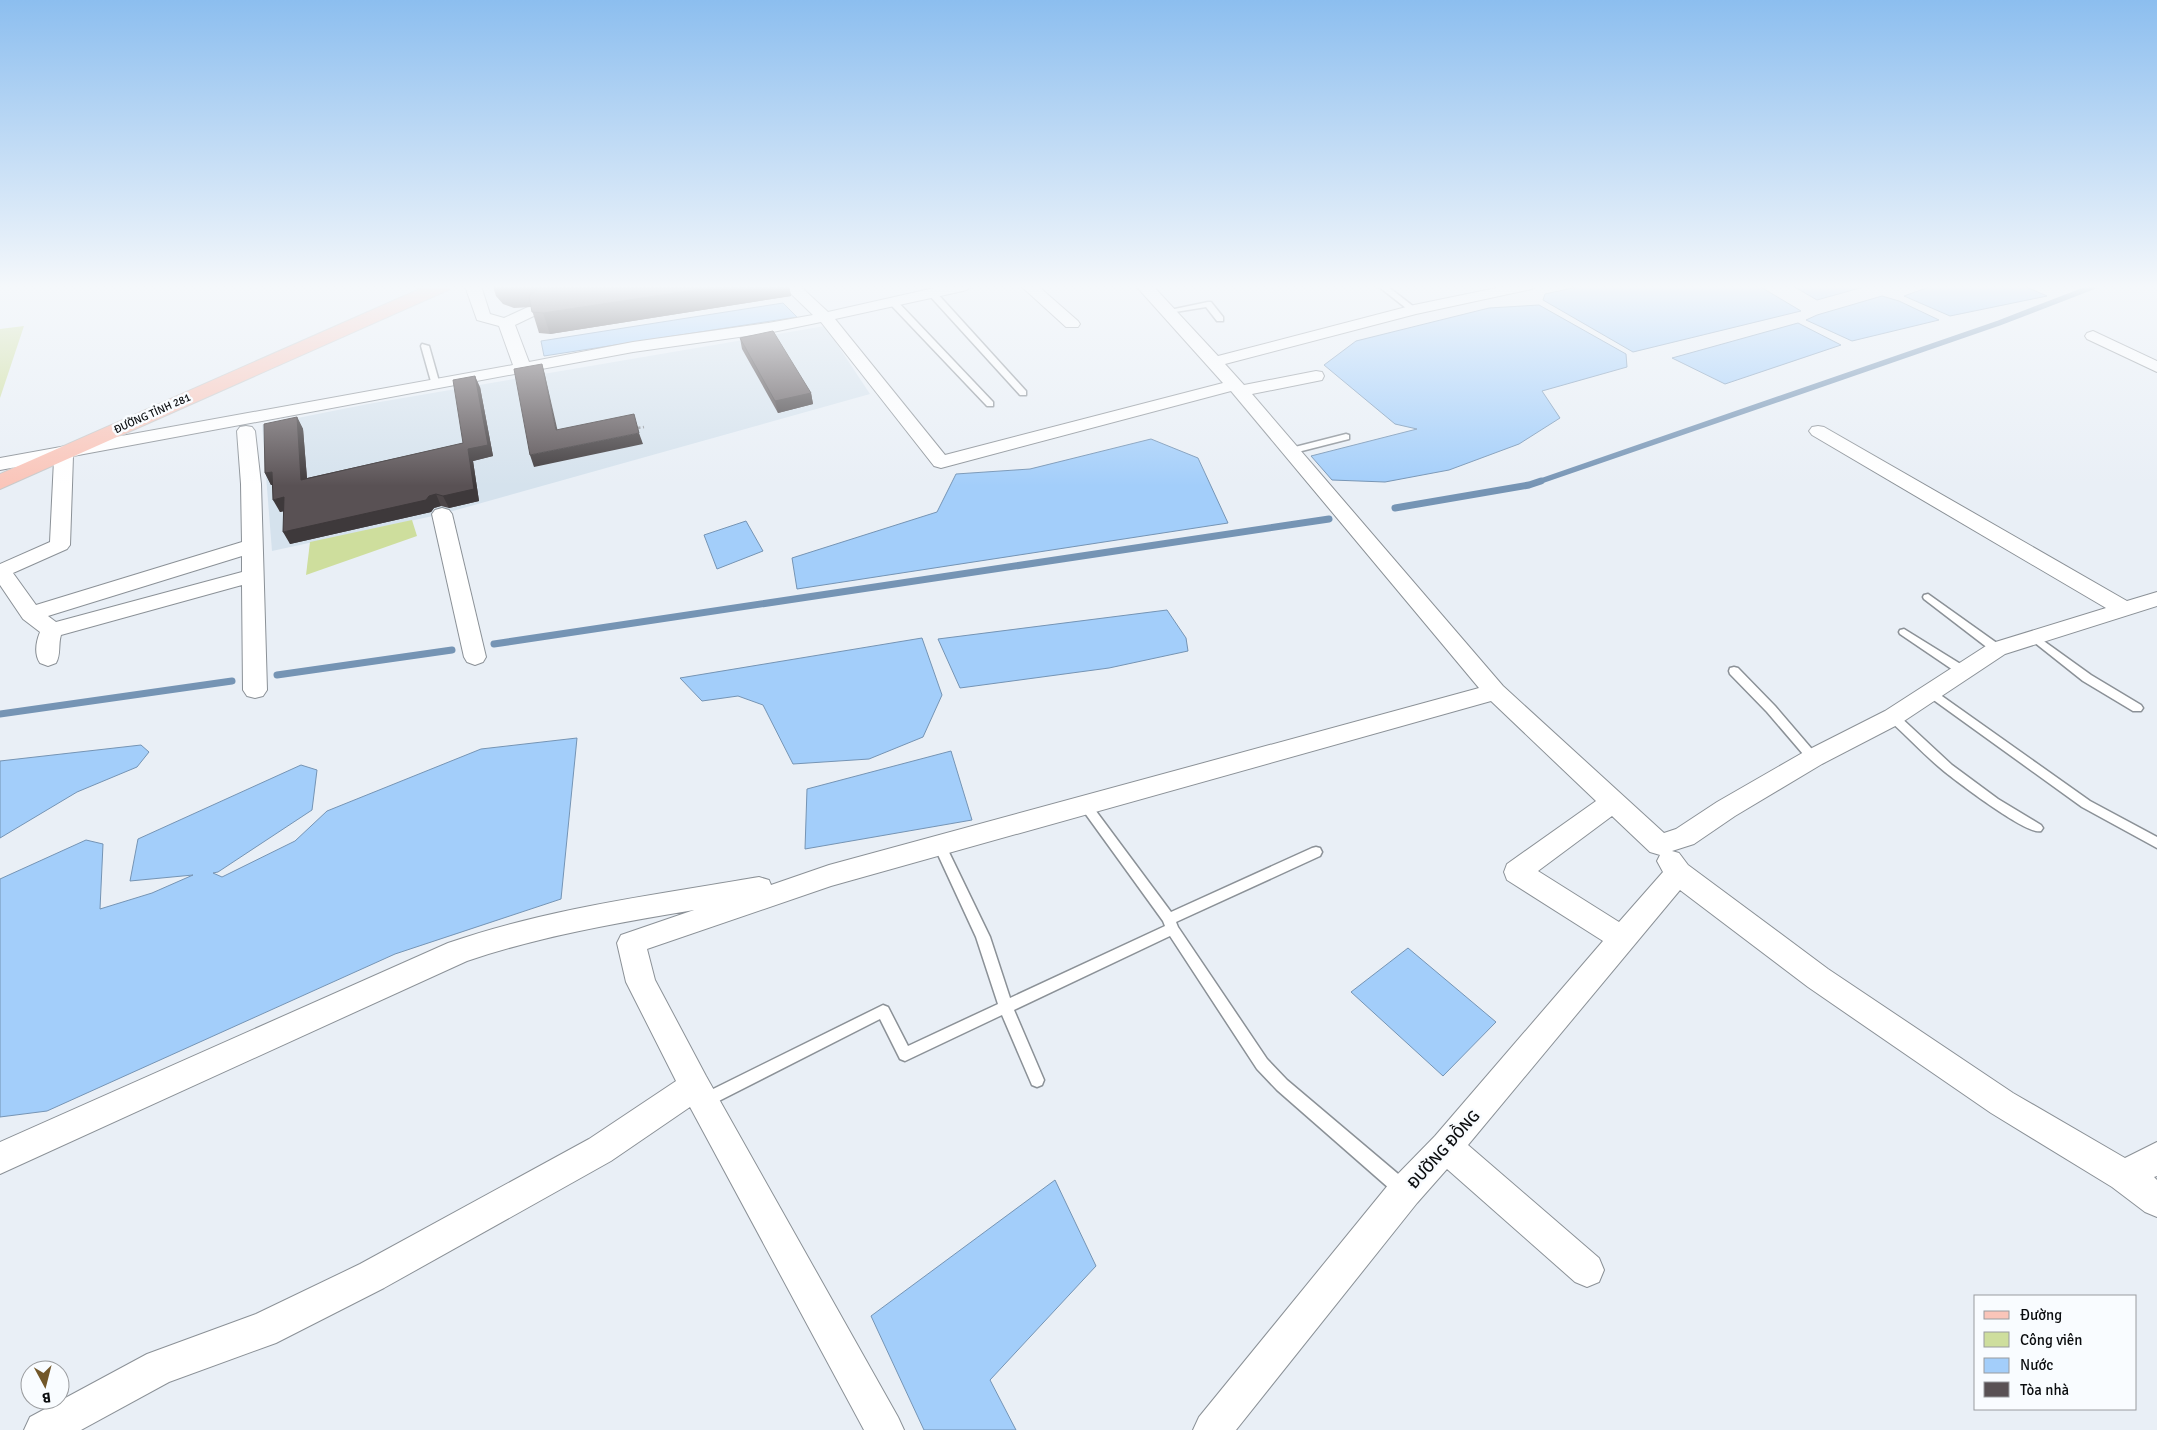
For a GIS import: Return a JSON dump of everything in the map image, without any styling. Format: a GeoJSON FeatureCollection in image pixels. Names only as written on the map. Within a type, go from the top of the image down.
{"type":"FeatureCollection","features":[{"type":"Feature","properties":{"kind":"main road","name":"ĐƯỜNG TỈNH 281"},"geometry":{"type":"LineString","coordinates":[[0,482],[291,353]]}},
{"type":"Feature","properties":{"kind":"street"},"geometry":{"type":"LineString","coordinates":[[517,353],[523,368]]}},
{"type":"Feature","properties":{"kind":"street"},"geometry":{"type":"LineString","coordinates":[[0,464],[367,401],[523,368],[627,353]]}},
{"type":"Feature","properties":{"kind":"street"},"geometry":{"type":"LineString","coordinates":[[853,353],[940,462],[1238,388],[1316,376]]}},
{"type":"Feature","properties":{"kind":"street"},"geometry":{"type":"LineString","coordinates":[[1206,353],[1238,388],[1495,692],[1659,845],[1678,873],[1818,978],[1994,1098],[2124,1176],[2157,1200]]}},
{"type":"Feature","properties":{"kind":"street"},"geometry":{"type":"LineString","coordinates":[[1214,362],[1250,353]]}},
{"type":"Feature","properties":{"kind":"street"},"geometry":{"type":"LineString","coordinates":[[2128,353],[2157,367]]}},
{"type":"Feature","properties":{"kind":"street"},"geometry":{"type":"LineString","coordinates":[[246,431],[251,484],[255,690]]}},
{"type":"Feature","properties":{"kind":"street"},"geometry":{"type":"LineString","coordinates":[[1818,431],[2128,607],[2157,619]]}},
{"type":"Feature","properties":{"kind":"street"},"geometry":{"type":"LineString","coordinates":[[52,630],[31,614],[1,569],[60,545],[64,453]]}},
{"type":"Feature","properties":{"kind":"street"},"geometry":{"type":"LineString","coordinates":[[442,514],[475,657]]}},
{"type":"Feature","properties":{"kind":"street"},"geometry":{"type":"LineString","coordinates":[[31,614],[252,546]]}},
{"type":"Feature","properties":{"kind":"street"},"geometry":{"type":"LineString","coordinates":[[52,630],[254,575]]}},
{"type":"Feature","properties":{"kind":"street"},"geometry":{"type":"LineString","coordinates":[[1659,845],[1685,837],[1726,809],[1813,758],[1893,717],[1997,649],[2157,599]]}},
{"type":"Feature","properties":{"kind":"street"},"geometry":{"type":"LineString","coordinates":[[48,658],[48,641],[52,630]]}},
{"type":"Feature","properties":{"kind":"street"},"geometry":{"type":"LineString","coordinates":[[631,943],[829,876],[1495,692]]}},
{"type":"Feature","properties":{"kind":"street"},"geometry":{"type":"LineString","coordinates":[[1613,802],[1517,872],[1622,939]]}},
{"type":"Feature","properties":{"kind":"street","name":"ĐƯỜNG ĐỒNG"},"geometry":{"type":"LineString","coordinates":[[1212,1430],[1405,1191],[1446,1147],[1678,873]]}},
{"type":"Feature","properties":{"kind":"street"},"geometry":{"type":"LineString","coordinates":[[0,1158],[458,952],[501,937],[546,926],[829,876]]}},
{"type":"Feature","properties":{"kind":"street"},"geometry":{"type":"LineString","coordinates":[[627,911],[631,943],[642,982],[700,1094],[884,1430]]}},
{"type":"Feature","properties":{"kind":"street"},"geometry":{"type":"LineString","coordinates":[[43,1430],[160,1367],[263,1330],[372,1276],[700,1094]]}},
{"type":"Feature","properties":{"kind":"street"},"geometry":{"type":"LineString","coordinates":[[1446,1147],[1587,1270]]}},
{"type":"Feature","properties":{"kind":"street"},"geometry":{"type":"LineString","coordinates":[[2124,1176],[2157,1158]]}},
{"type":"Feature","properties":{"kind":"lane"},"geometry":{"type":"LineString","coordinates":[[427,353],[436,385]]}},
{"type":"Feature","properties":{"kind":"lane"},"geometry":{"type":"LineString","coordinates":[[941,353],[990,404]]}},
{"type":"Feature","properties":{"kind":"lane"},"geometry":{"type":"LineString","coordinates":[[986,353],[1023,393]]}},
{"type":"Feature","properties":{"kind":"lane"},"geometry":{"type":"LineString","coordinates":[[1290,451],[1346,437]]}},
{"type":"Feature","properties":{"kind":"lane"},"geometry":{"type":"LineString","coordinates":[[1928,597],[1997,649]]}},
{"type":"Feature","properties":{"kind":"lane"},"geometry":{"type":"LineString","coordinates":[[1904,632],[1964,672]]}},
{"type":"Feature","properties":{"kind":"lane"},"geometry":{"type":"LineString","coordinates":[[2034,637],[2087,678],[2137,708]]}},
{"type":"Feature","properties":{"kind":"lane"},"geometry":{"type":"LineString","coordinates":[[1734,671],[1771,709],[1813,758]]}},
{"type":"Feature","properties":{"kind":"lane"},"geometry":{"type":"LineString","coordinates":[[1932,693],[2086,804],[2157,843]]}},
{"type":"Feature","properties":{"kind":"lane"},"geometry":{"type":"LineString","coordinates":[[1893,717],[1948,768],[1994,802],[2037,828]]}},
{"type":"Feature","properties":{"kind":"lane"},"geometry":{"type":"LineString","coordinates":[[1086,806],[1170,924],[1262,1064],[1282,1085],[1405,1191]]}},
{"type":"Feature","properties":{"kind":"lane"},"geometry":{"type":"LineString","coordinates":[[940,846],[983,937],[1006,1007],[1037,1080]]}},
{"type":"Feature","properties":{"kind":"lane"},"geometry":{"type":"LineString","coordinates":[[700,1094],[883,1011],[905,1054],[1006,1007],[1316,852]]}},
{"type":"Feature","properties":{"kind":"path"},"geometry":{"type":"LineString","coordinates":[[638,428],[644,427]]}},
{"type":"Feature","properties":{"kind":"shaded area"},"geometry":{"type":"Polygon","coordinates":[[[668,353],[843,353],[870,394],[442,514],[272,551],[262,425],[368,404],[668,353]]]}},
{"type":"Feature","properties":{"kind":"green space"},"geometry":{"type":"Polygon","coordinates":[[[0,353],[15,353],[0,398],[0,353]]]}},
{"type":"Feature","properties":{"kind":"green space"},"geometry":{"type":"Polygon","coordinates":[[[412,520],[417,536],[306,575],[310,542],[412,520]]]}},
{"type":"Feature","properties":{"kind":"water"},"geometry":{"type":"Polygon","coordinates":[[[543,353],[565,353],[544,356],[543,353]]]}},
{"type":"Feature","properties":{"kind":"water"},"geometry":{"type":"Polygon","coordinates":[[[1340,353],[1624,353],[1626,354],[1627,367],[1542,391],[1560,418],[1519,444],[1449,470],[1385,482],[1332,480],[1311,456],[1417,429],[1395,424],[1324,365],[1340,353]]]}},
{"type":"Feature","properties":{"kind":"water"},"geometry":{"type":"Polygon","coordinates":[[[1691,353],[1818,353],[1725,384],[1672,358],[1691,353]]]}},
{"type":"Feature","properties":{"kind":"water"},"geometry":{"type":"Polygon","coordinates":[[[1151,439],[1198,458],[1228,523],[797,589],[792,558],[937,512],[956,474],[1030,469],[1151,439]]]}},
{"type":"Feature","properties":{"kind":"water"},"geometry":{"type":"Polygon","coordinates":[[[746,521],[763,551],[717,569],[704,535],[746,521]]]}},
{"type":"Feature","properties":{"kind":"water"},"geometry":{"type":"Polygon","coordinates":[[[1167,610],[1186,638],[1188,651],[1109,668],[960,688],[938,639],[1167,610]]]}},
{"type":"Feature","properties":{"kind":"water"},"geometry":{"type":"Polygon","coordinates":[[[922,638],[942,695],[923,737],[869,759],[793,764],[763,705],[738,696],[702,701],[680,678],[922,638]]]}},
{"type":"Feature","properties":{"kind":"water"},"geometry":{"type":"Polygon","coordinates":[[[577,738],[561,899],[395,954],[47,1111],[0,1117],[0,879],[86,840],[103,844],[100,909],[152,893],[193,875],[130,881],[138,839],[301,765],[317,770],[312,810],[218,872],[213,873],[222,877],[295,841],[327,811],[481,749],[577,738]]]}},
{"type":"Feature","properties":{"kind":"water"},"geometry":{"type":"Polygon","coordinates":[[[141,745],[149,752],[137,767],[77,792],[0,838],[0,761],[141,745]]]}},
{"type":"Feature","properties":{"kind":"water"},"geometry":{"type":"Polygon","coordinates":[[[951,751],[972,820],[805,849],[807,789],[951,751]]]}},
{"type":"Feature","properties":{"kind":"water"},"geometry":{"type":"Polygon","coordinates":[[[1408,948],[1496,1022],[1443,1076],[1351,992],[1408,948]]]}},
{"type":"Feature","properties":{"kind":"water"},"geometry":{"type":"Polygon","coordinates":[[[1055,1180],[1096,1266],[990,1380],[1016,1430],[924,1430],[871,1316],[1055,1180]]]}},
{"type":"Feature","properties":{"kind":"building"},"geometry":{"type":"Polygon","coordinates":[[[748,353],[786,353],[811,393],[775,401],[748,353]]]}},
{"type":"Feature","properties":{"kind":"building"},"geometry":{"type":"Polygon","coordinates":[[[542,364],[556,430],[634,414],[639,433],[530,455],[514,369],[542,364]]]}},
{"type":"Feature","properties":{"kind":"building"},"geometry":{"type":"Polygon","coordinates":[[[475,376],[488,445],[468,449],[474,489],[443,496],[436,494],[429,496],[426,500],[283,532],[284,497],[273,500],[272,472],[265,473],[264,424],[297,417],[301,480],[463,443],[453,380],[475,376]]]}},
{"type":"Feature","properties":{"kind":"waterway"},"geometry":{"type":"LineString","coordinates":[[1538,482],[1913,353]]}},
{"type":"Feature","properties":{"kind":"waterway"},"geometry":{"type":"LineString","coordinates":[[1395,508],[1538,482]]}},
{"type":"Feature","properties":{"kind":"waterway"},"geometry":{"type":"LineString","coordinates":[[494,644],[1329,519]]}},
{"type":"Feature","properties":{"kind":"waterway"},"geometry":{"type":"LineString","coordinates":[[277,675],[452,650]]}},
{"type":"Feature","properties":{"kind":"waterway"},"geometry":{"type":"LineString","coordinates":[[0,714],[232,681]]}}]}
